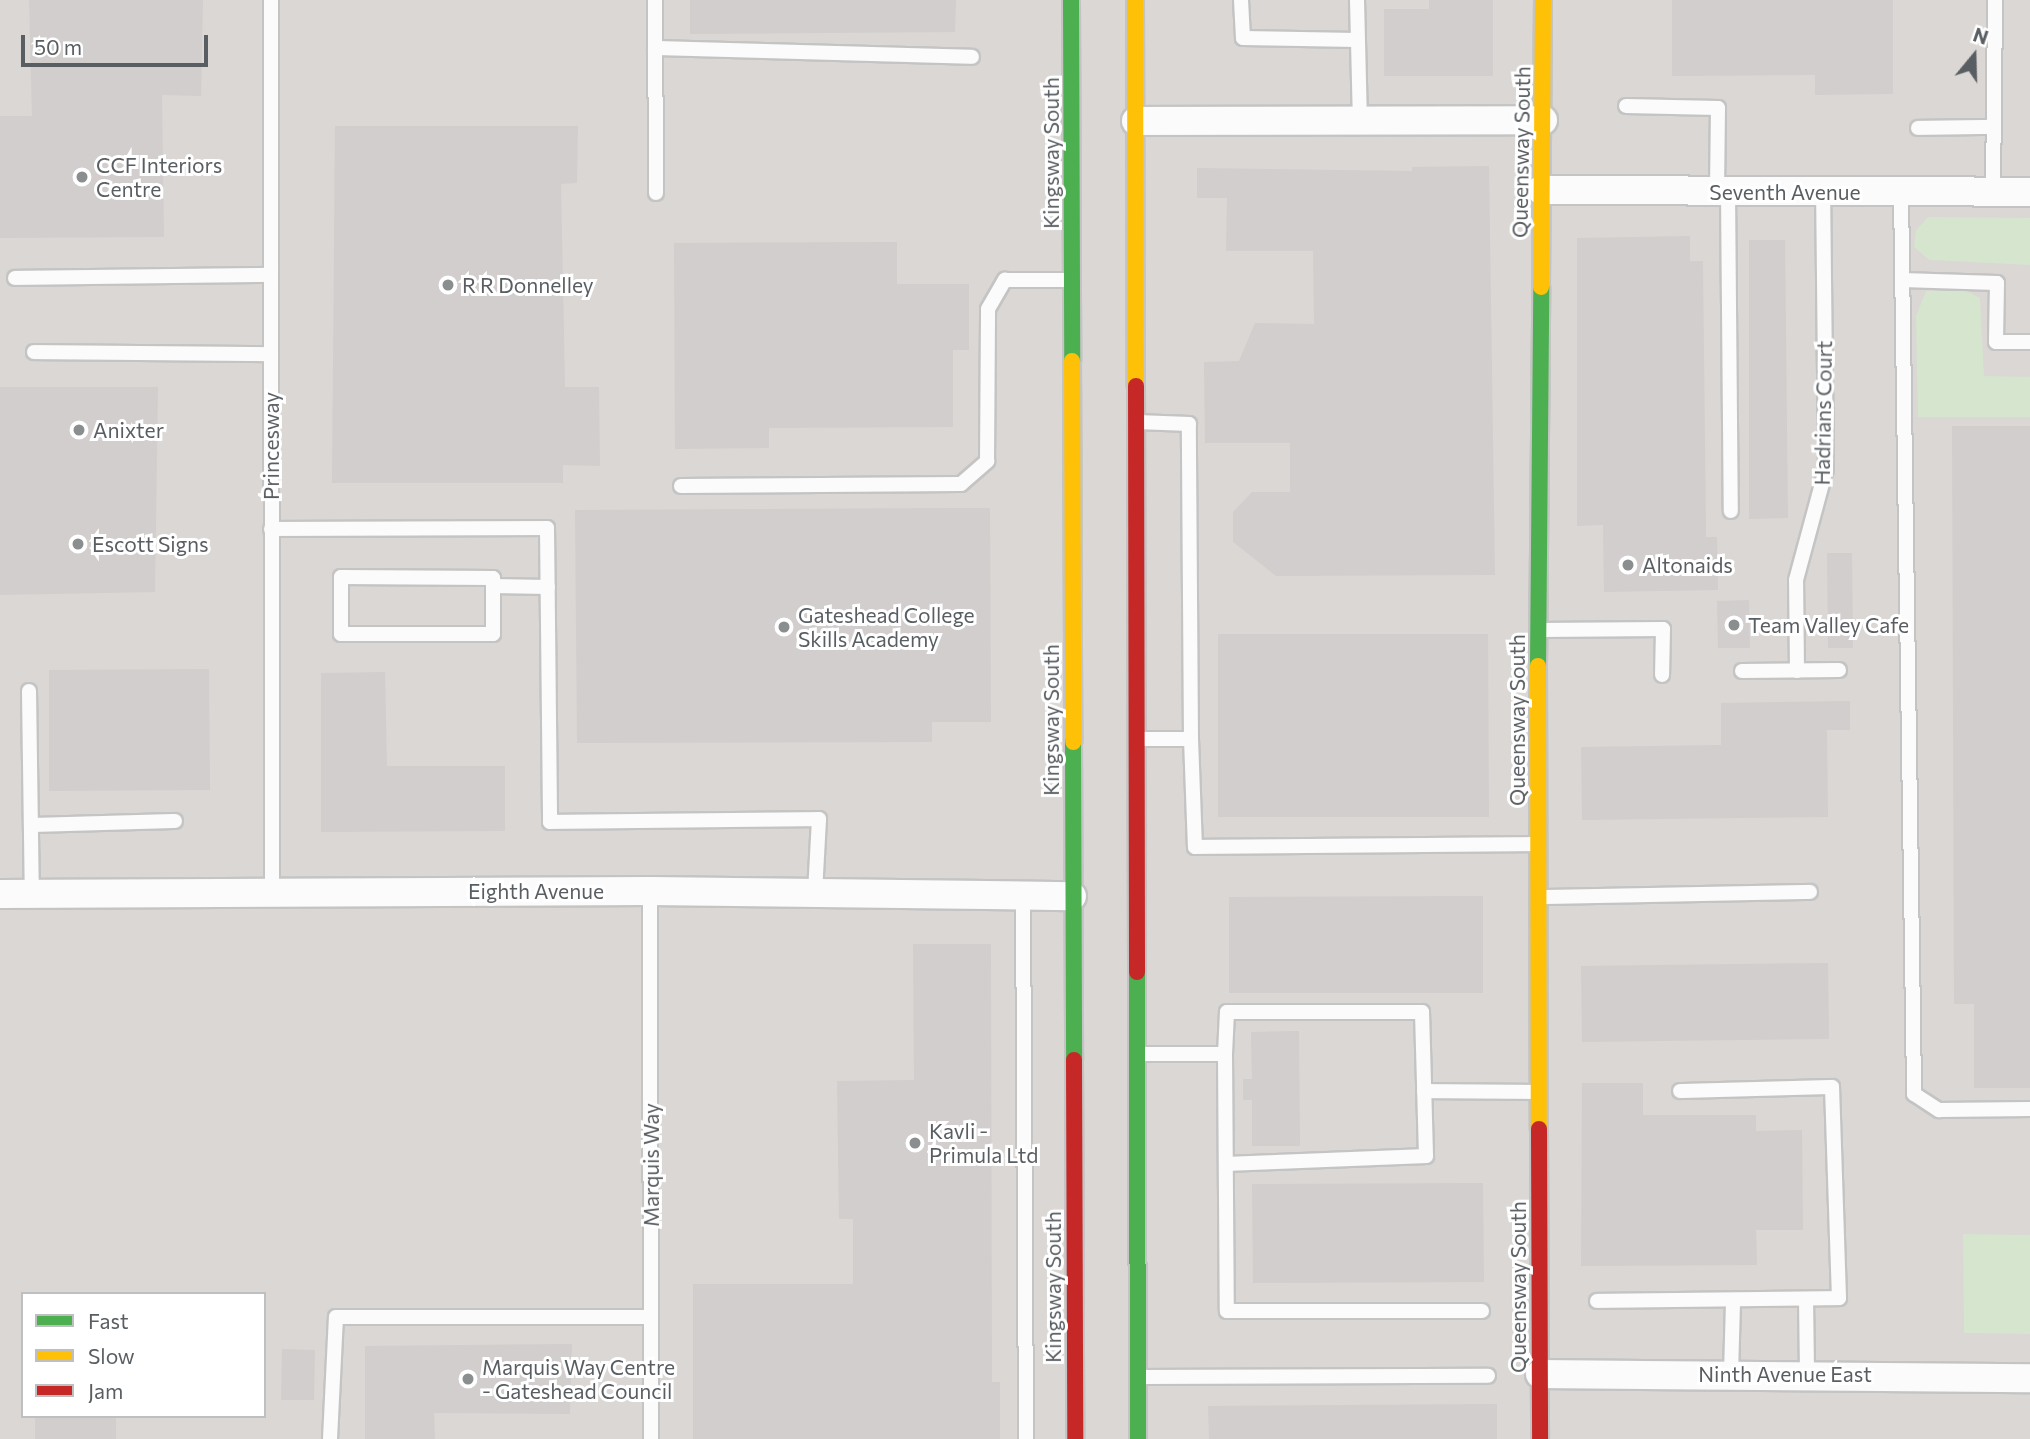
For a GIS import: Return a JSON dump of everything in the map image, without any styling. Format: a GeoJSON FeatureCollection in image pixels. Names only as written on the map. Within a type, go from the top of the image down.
{"type":"FeatureCollection","features":[{"type":"Feature","properties":{"kind":"street","name":"Kingsway South"},"geometry":{"type":"LineString","coordinates":[[1071,0],[1075,1439]]}},
{"type":"Feature","properties":{"kind":"street"},"geometry":{"type":"LineString","coordinates":[[1135,0],[1138,1439]]}},
{"type":"Feature","properties":{"kind":"street","name":"Queensway South"},"geometry":{"type":"LineString","coordinates":[[1540,1439],[1538,630],[1543,0]]}},
{"type":"Feature","properties":{"kind":"street"},"geometry":{"type":"LineString","coordinates":[[1136,121],[1543,120]]}},
{"type":"Feature","properties":{"kind":"street","name":"Seventh Avenue"},"geometry":{"type":"LineString","coordinates":[[1541,190],[2030,192]]}},
{"type":"Feature","properties":{"kind":"street","name":"Eighth Avenue"},"geometry":{"type":"LineString","coordinates":[[0,894],[650,891],[1072,897]]}},
{"type":"Feature","properties":{"kind":"street","name":"Ninth Avenue East"},"geometry":{"type":"LineString","coordinates":[[1540,1374],[2030,1377]]}},
{"type":"Feature","properties":{"kind":"lane","name":"Princesway"},"geometry":{"type":"LineString","coordinates":[[271,0],[272,892]]}},
{"type":"Feature","properties":{"kind":"lane"},"geometry":{"type":"LineString","coordinates":[[655,0],[656,193]]}},
{"type":"Feature","properties":{"kind":"lane"},"geometry":{"type":"LineString","coordinates":[[1241,0],[1243,38],[1357,40]]}},
{"type":"Feature","properties":{"kind":"lane"},"geometry":{"type":"LineString","coordinates":[[1357,0],[1360,120]]}},
{"type":"Feature","properties":{"kind":"lane"},"geometry":{"type":"LineString","coordinates":[[1993,192],[1995,0]]}},
{"type":"Feature","properties":{"kind":"lane"},"geometry":{"type":"LineString","coordinates":[[655,48],[972,57]]}},
{"type":"Feature","properties":{"kind":"lane"},"geometry":{"type":"LineString","coordinates":[[1626,106],[1718,108],[1731,511]]}},
{"type":"Feature","properties":{"kind":"lane"},"geometry":{"type":"LineString","coordinates":[[1918,128],[1993,127]]}},
{"type":"Feature","properties":{"kind":"lane"},"geometry":{"type":"LineString","coordinates":[[1901,192],[1913,1094],[1939,1110],[2030,1109]]}},
{"type":"Feature","properties":{"kind":"lane","name":"Hadrians Court"},"geometry":{"type":"LineString","coordinates":[[1797,671],[1796,580],[1826,469],[1824,193]]}},
{"type":"Feature","properties":{"kind":"lane"},"geometry":{"type":"LineString","coordinates":[[15,278],[271,275]]}},
{"type":"Feature","properties":{"kind":"lane"},"geometry":{"type":"LineString","coordinates":[[681,486],[961,484],[987,461],[988,309],[1005,280],[1072,280]]}},
{"type":"Feature","properties":{"kind":"lane"},"geometry":{"type":"LineString","coordinates":[[1902,280],[1997,283],[1996,342],[2030,342]]}},
{"type":"Feature","properties":{"kind":"lane"},"geometry":{"type":"LineString","coordinates":[[34,352],[271,354]]}},
{"type":"Feature","properties":{"kind":"lane"},"geometry":{"type":"LineString","coordinates":[[1135,422],[1189,424],[1191,739],[1195,847],[1538,844]]}},
{"type":"Feature","properties":{"kind":"lane"},"geometry":{"type":"LineString","coordinates":[[271,529],[547,528],[550,822],[819,820],[815,893]]}},
{"type":"Feature","properties":{"kind":"lane"},"geometry":{"type":"LineString","coordinates":[[341,577],[493,578],[493,586],[493,634],[341,634],[341,577]]}},
{"type":"Feature","properties":{"kind":"lane"},"geometry":{"type":"LineString","coordinates":[[493,586],[548,587]]}},
{"type":"Feature","properties":{"kind":"lane"},"geometry":{"type":"LineString","coordinates":[[1538,630],[1663,629],[1662,675]]}},
{"type":"Feature","properties":{"kind":"lane"},"geometry":{"type":"LineString","coordinates":[[1742,671],[1839,670]]}},
{"type":"Feature","properties":{"kind":"lane"},"geometry":{"type":"LineString","coordinates":[[29,691],[32,894]]}},
{"type":"Feature","properties":{"kind":"lane"},"geometry":{"type":"LineString","coordinates":[[1136,739],[1191,739]]}},
{"type":"Feature","properties":{"kind":"lane"},"geometry":{"type":"LineString","coordinates":[[31,825],[174,821]]}},
{"type":"Feature","properties":{"kind":"lane","name":"Marquis Way"},"geometry":{"type":"LineString","coordinates":[[650,891],[651,1439]]}},
{"type":"Feature","properties":{"kind":"lane"},"geometry":{"type":"LineString","coordinates":[[1538,898],[1810,892]]}},
{"type":"Feature","properties":{"kind":"lane"},"geometry":{"type":"LineString","coordinates":[[1023,896],[1026,1439]]}},
{"type":"Feature","properties":{"kind":"lane"},"geometry":{"type":"LineString","coordinates":[[1226,1164],[1426,1156],[1422,1012],[1227,1012],[1225,1054],[1227,1311],[1482,1311]]}},
{"type":"Feature","properties":{"kind":"lane"},"geometry":{"type":"LineString","coordinates":[[1137,1054],[1225,1054]]}},
{"type":"Feature","properties":{"kind":"lane"},"geometry":{"type":"LineString","coordinates":[[1597,1301],[1839,1298],[1832,1087],[1681,1091]]}},
{"type":"Feature","properties":{"kind":"lane"},"geometry":{"type":"LineString","coordinates":[[1424,1091],[1538,1092]]}},
{"type":"Feature","properties":{"kind":"lane"},"geometry":{"type":"LineString","coordinates":[[1806,1299],[1807,1374]]}},
{"type":"Feature","properties":{"kind":"lane"},"geometry":{"type":"LineString","coordinates":[[1731,1374],[1733,1301]]}},
{"type":"Feature","properties":{"kind":"lane"},"geometry":{"type":"LineString","coordinates":[[330,1439],[336,1317],[651,1317]]}},
{"type":"Feature","properties":{"kind":"lane"},"geometry":{"type":"LineString","coordinates":[[1138,1377],[1488,1376]]}},
{"type":"Feature","properties":{"kind":"shaded area"},"geometry":{"type":"Polygon","coordinates":[[[0,0],[2030,0],[2030,1439],[0,1439],[0,0]]]}},
{"type":"Feature","properties":{"kind":"green space"},"geometry":{"type":"Polygon","coordinates":[[[1928,217],[2030,218],[2030,265],[1929,260],[1914,247],[1916,230],[1928,217]]]}},
{"type":"Feature","properties":{"kind":"green space"},"geometry":{"type":"Polygon","coordinates":[[[1926,291],[1967,291],[1980,298],[1984,376],[2030,377],[2030,417],[1918,417],[1916,316],[1926,291]]]}},
{"type":"Feature","properties":{"kind":"green space"},"geometry":{"type":"Polygon","coordinates":[[[1963,1234],[2030,1235],[2030,1334],[1964,1333],[1963,1234]]]}},
{"type":"Feature","properties":{"kind":"building"},"geometry":{"type":"Polygon","coordinates":[[[29,0],[203,0],[201,96],[162,95],[164,237],[0,238],[0,116],[32,116],[29,0]]]}},
{"type":"Feature","properties":{"kind":"building"},"geometry":{"type":"Polygon","coordinates":[[[690,0],[956,0],[955,32],[690,34],[690,0]]]}},
{"type":"Feature","properties":{"kind":"building"},"geometry":{"type":"Polygon","coordinates":[[[1429,0],[1493,0],[1493,76],[1384,76],[1384,9],[1429,9],[1429,0]]]}},
{"type":"Feature","properties":{"kind":"building"},"geometry":{"type":"Polygon","coordinates":[[[1672,0],[1893,0],[1893,94],[1815,95],[1815,75],[1672,76],[1672,0]]]}},
{"type":"Feature","properties":{"kind":"building","name":"R R Donnelley"},"geometry":{"type":"Polygon","coordinates":[[[335,126],[578,126],[577,183],[561,184],[565,387],[599,387],[600,466],[563,465],[563,483],[332,483],[335,126]]]}},
{"type":"Feature","properties":{"kind":"building"},"geometry":{"type":"Polygon","coordinates":[[[1489,166],[1495,575],[1276,576],[1233,542],[1233,512],[1252,492],[1290,492],[1290,443],[1205,443],[1204,362],[1239,361],[1255,323],[1314,324],[1313,251],[1226,251],[1227,198],[1197,198],[1197,168],[1412,171],[1412,167],[1489,166]]]}},
{"type":"Feature","properties":{"kind":"building"},"geometry":{"type":"Polygon","coordinates":[[[1690,236],[1690,261],[1703,261],[1706,537],[1717,537],[1718,590],[1604,592],[1603,525],[1577,526],[1577,238],[1690,236]]]}},
{"type":"Feature","properties":{"kind":"building"},"geometry":{"type":"Polygon","coordinates":[[[1749,240],[1785,240],[1788,518],[1749,519],[1749,240]]]}},
{"type":"Feature","properties":{"kind":"building"},"geometry":{"type":"Polygon","coordinates":[[[897,242],[897,284],[969,284],[969,350],[953,350],[953,427],[769,428],[769,448],[675,449],[674,243],[897,242]]]}},
{"type":"Feature","properties":{"kind":"building"},"geometry":{"type":"Polygon","coordinates":[[[0,387],[158,387],[155,592],[0,595],[0,387]]]}},
{"type":"Feature","properties":{"kind":"building"},"geometry":{"type":"Polygon","coordinates":[[[1952,426],[2030,426],[2030,1088],[1974,1088],[1974,1004],[1954,1004],[1952,426]]]}},
{"type":"Feature","properties":{"kind":"building","name":"Gateshead College Skills Academy"},"geometry":{"type":"Polygon","coordinates":[[[990,508],[991,722],[932,722],[932,742],[577,743],[575,510],[990,508]]]}},
{"type":"Feature","properties":{"kind":"building"},"geometry":{"type":"Polygon","coordinates":[[[1827,553],[1852,553],[1853,648],[1828,648],[1827,553]]]}},
{"type":"Feature","properties":{"kind":"building"},"geometry":{"type":"Polygon","coordinates":[[[1749,600],[1750,648],[1718,648],[1717,601],[1749,600]]]}},
{"type":"Feature","properties":{"kind":"building"},"geometry":{"type":"Polygon","coordinates":[[[1218,634],[1488,634],[1489,817],[1218,817],[1218,634]]]}},
{"type":"Feature","properties":{"kind":"building"},"geometry":{"type":"Polygon","coordinates":[[[209,669],[210,790],[49,791],[49,670],[209,669]]]}},
{"type":"Feature","properties":{"kind":"building"},"geometry":{"type":"Polygon","coordinates":[[[385,672],[387,766],[505,766],[505,831],[321,832],[321,673],[385,672]]]}},
{"type":"Feature","properties":{"kind":"building"},"geometry":{"type":"Polygon","coordinates":[[[1850,701],[1850,730],[1827,730],[1828,817],[1582,820],[1581,747],[1721,745],[1721,703],[1850,701]]]}},
{"type":"Feature","properties":{"kind":"building"},"geometry":{"type":"Polygon","coordinates":[[[1483,896],[1483,993],[1229,993],[1229,897],[1483,896]]]}},
{"type":"Feature","properties":{"kind":"building","name":"Kavli - Primula Ltd"},"geometry":{"type":"Polygon","coordinates":[[[913,944],[991,944],[992,1382],[1000,1382],[1000,1439],[693,1439],[693,1284],[853,1284],[853,1219],[839,1219],[837,1081],[914,1080],[913,944]]]}},
{"type":"Feature","properties":{"kind":"building"},"geometry":{"type":"Polygon","coordinates":[[[1828,963],[1829,1039],[1582,1042],[1581,966],[1828,963]]]}},
{"type":"Feature","properties":{"kind":"building"},"geometry":{"type":"Polygon","coordinates":[[[1299,1031],[1300,1146],[1252,1146],[1252,1100],[1243,1100],[1243,1079],[1252,1079],[1251,1032],[1299,1031]]]}},
{"type":"Feature","properties":{"kind":"building"},"geometry":{"type":"Polygon","coordinates":[[[1582,1083],[1643,1083],[1643,1115],[1756,1115],[1756,1131],[1802,1130],[1803,1230],[1756,1230],[1757,1265],[1581,1266],[1582,1083]]]}},
{"type":"Feature","properties":{"kind":"building"},"geometry":{"type":"Polygon","coordinates":[[[1483,1183],[1484,1282],[1253,1283],[1252,1184],[1483,1183]]]}},
{"type":"Feature","properties":{"kind":"building","name":"Marquis Way Centre - Gateshead Council"},"geometry":{"type":"Polygon","coordinates":[[[572,1344],[570,1414],[434,1413],[435,1439],[365,1439],[365,1346],[572,1344]]]}},
{"type":"Feature","properties":{"kind":"building"},"geometry":{"type":"Polygon","coordinates":[[[282,1349],[315,1350],[314,1400],[281,1400],[282,1349]]]}},
{"type":"Feature","properties":{"kind":"building"},"geometry":{"type":"Polygon","coordinates":[[[1497,1404],[1497,1439],[1209,1439],[1208,1406],[1497,1404]]]}},
{"type":"Feature","properties":{"kind":"building"},"geometry":{"type":"Polygon","coordinates":[[[35,1418],[116,1418],[116,1439],[35,1439],[35,1418]]]}},
{"type":"Feature","properties":{"kind":"traffic: fast"},"geometry":{"type":"LineString","coordinates":[[1071,0],[1072,361]]}},
{"type":"Feature","properties":{"kind":"traffic: fast"},"geometry":{"type":"LineString","coordinates":[[1538,666],[1541,287]]}},
{"type":"Feature","properties":{"kind":"traffic: fast"},"geometry":{"type":"LineString","coordinates":[[1073,742],[1074,1060]]}},
{"type":"Feature","properties":{"kind":"traffic: fast"},"geometry":{"type":"LineString","coordinates":[[1137,972],[1138,1439]]}},
{"type":"Feature","properties":{"kind":"traffic: slow"},"geometry":{"type":"LineString","coordinates":[[1135,0],[1136,386]]}},
{"type":"Feature","properties":{"kind":"traffic: slow"},"geometry":{"type":"LineString","coordinates":[[1541,287],[1543,0]]}},
{"type":"Feature","properties":{"kind":"traffic: slow"},"geometry":{"type":"LineString","coordinates":[[1072,361],[1073,742]]}},
{"type":"Feature","properties":{"kind":"traffic: slow"},"geometry":{"type":"LineString","coordinates":[[1538,666],[1539,1129]]}},
{"type":"Feature","properties":{"kind":"traffic: jam"},"geometry":{"type":"LineString","coordinates":[[1136,386],[1137,972]]}},
{"type":"Feature","properties":{"kind":"traffic: jam"},"geometry":{"type":"LineString","coordinates":[[1074,1060],[1075,1439]]}},
{"type":"Feature","properties":{"kind":"traffic: jam"},"geometry":{"type":"LineString","coordinates":[[1539,1129],[1540,1439]]}},
{"type":"Feature","properties":{"kind":"place","name":"CCF Interiors Centre"},"geometry":{"type":"Point","coordinates":[82,177]}},
{"type":"Feature","properties":{"kind":"place","name":"R R Donnelley"},"geometry":{"type":"Point","coordinates":[448,285]}},
{"type":"Feature","properties":{"kind":"place","name":"Anixter"},"geometry":{"type":"Point","coordinates":[79,430]}},
{"type":"Feature","properties":{"kind":"place","name":"Escott Signs"},"geometry":{"type":"Point","coordinates":[78,544]}},
{"type":"Feature","properties":{"kind":"place","name":"Altonaids"},"geometry":{"type":"Point","coordinates":[1628,565]}},
{"type":"Feature","properties":{"kind":"place","name":"Team Valley Cafe"},"geometry":{"type":"Point","coordinates":[1734,625]}},
{"type":"Feature","properties":{"kind":"place","name":"Gateshead College Skills Academy"},"geometry":{"type":"Point","coordinates":[784,627]}},
{"type":"Feature","properties":{"kind":"place","name":"Kavli - Primula Ltd"},"geometry":{"type":"Point","coordinates":[915,1143]}},
{"type":"Feature","properties":{"kind":"place","name":"Marquis Way Centre - Gateshead Council"},"geometry":{"type":"Point","coordinates":[468,1379]}}]}
